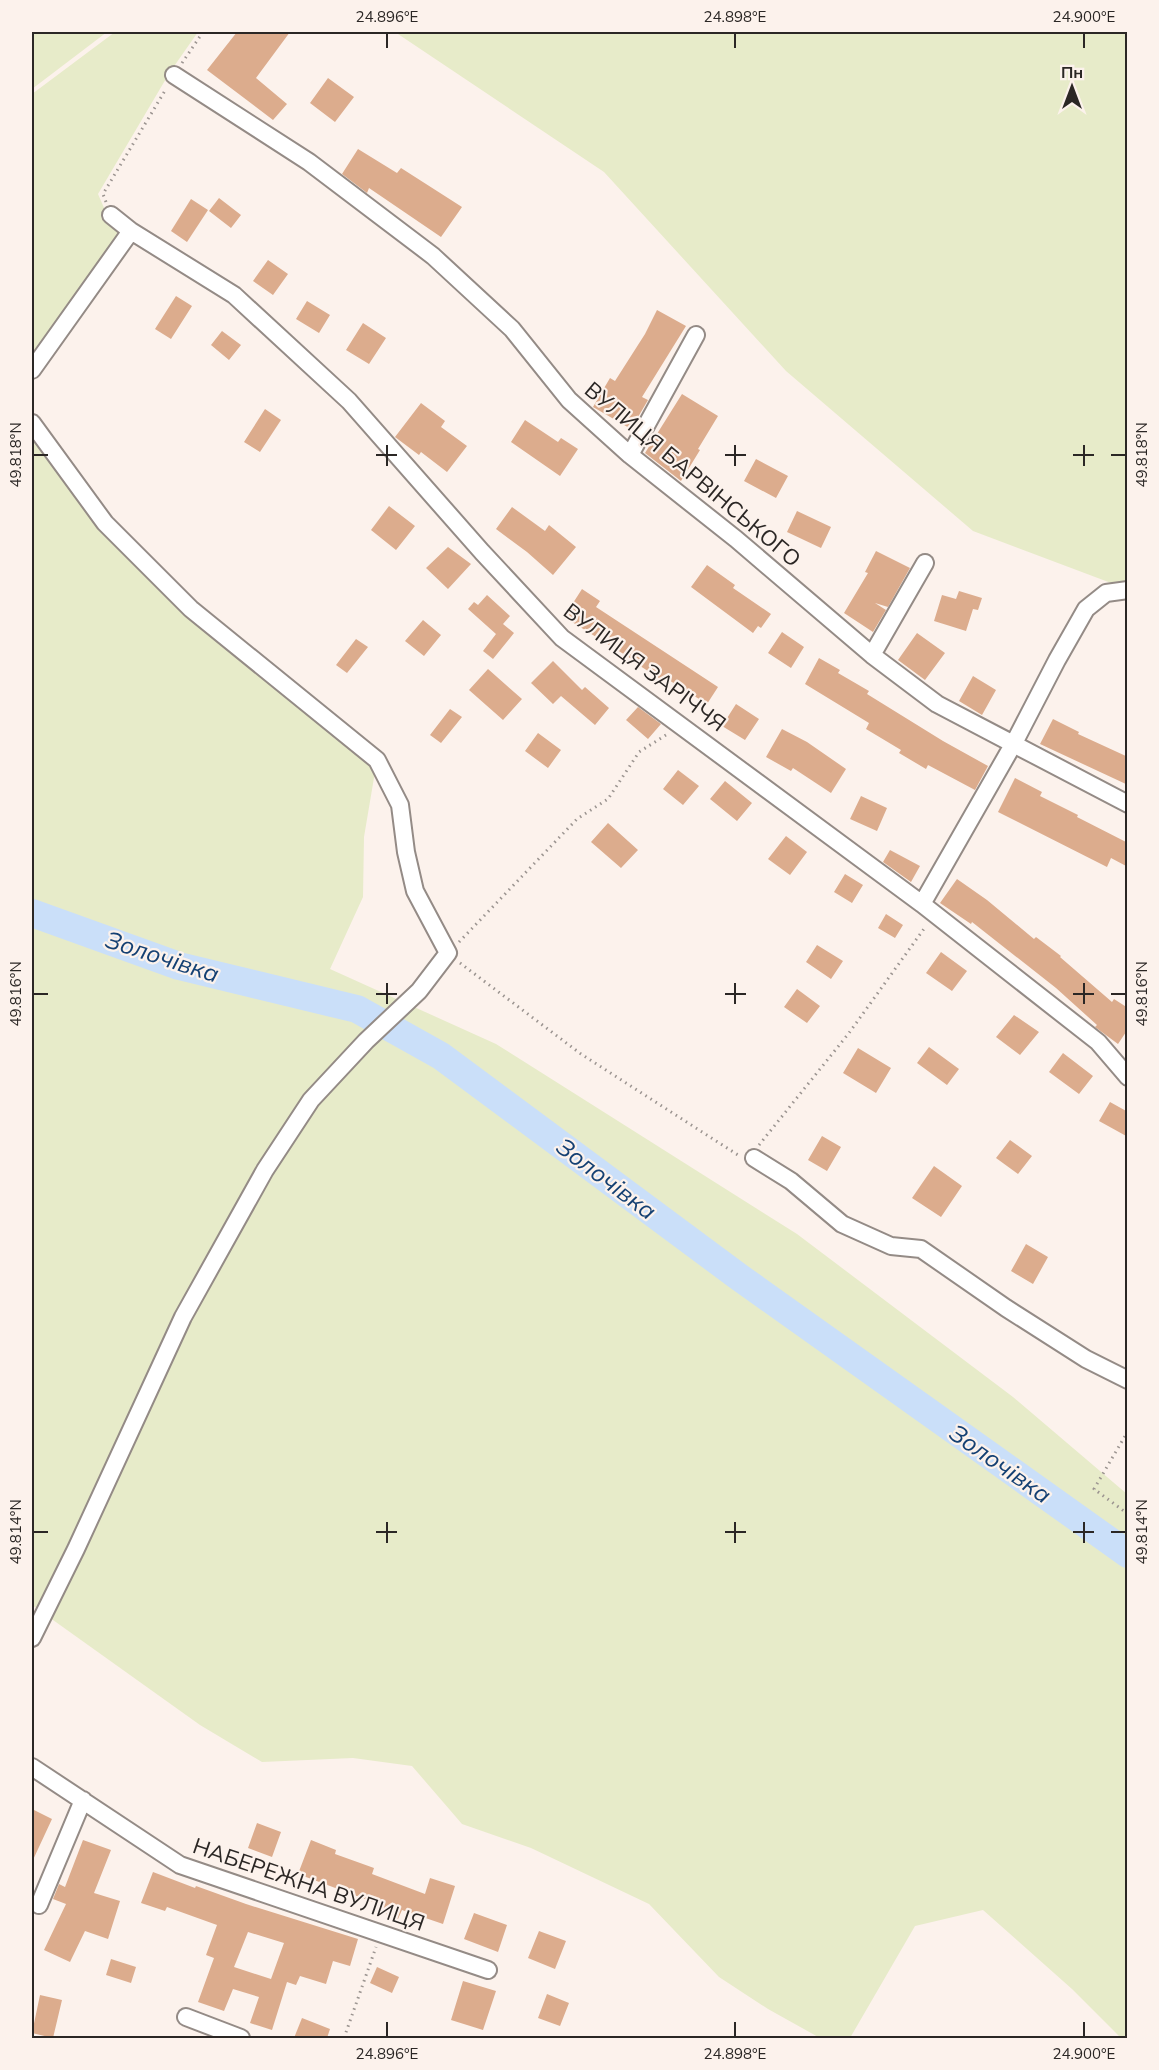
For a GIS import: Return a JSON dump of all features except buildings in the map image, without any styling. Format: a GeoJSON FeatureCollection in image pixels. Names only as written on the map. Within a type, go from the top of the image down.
{"type":"FeatureCollection","features":[{"type":"Feature","properties":{"kind":"street","name":"ВУЛИЦЯ БАРВІНСЬКОГО"},"geometry":{"type":"LineString","coordinates":[[174,75],[309,162],[433,256],[512,328],[569,400],[630,454],[736,539],[872,655],[938,704],[1128,804]]}},
{"type":"Feature","properties":{"kind":"street","name":"ВУЛИЦЯ ЗАРІЧЧЯ"},"geometry":{"type":"LineString","coordinates":[[111,215],[132,231],[234,295],[349,401],[482,552],[562,638],[928,909],[1033,990],[1098,1042],[1128,1077]]}},
{"type":"Feature","properties":{"kind":"street"},"geometry":{"type":"LineString","coordinates":[[32,370],[132,231]]}},
{"type":"Feature","properties":{"kind":"street"},"geometry":{"type":"LineString","coordinates":[[630,454],[696,335]]}},
{"type":"Feature","properties":{"kind":"street"},"geometry":{"type":"LineString","coordinates":[[32,423],[105,523],[191,609],[378,760],[400,805],[406,852],[416,891],[448,953],[419,992],[366,1041],[311,1100],[265,1170],[183,1317],[32,1638]]}},
{"type":"Feature","properties":{"kind":"street"},"geometry":{"type":"LineString","coordinates":[[872,655],[925,562]]}},
{"type":"Feature","properties":{"kind":"street"},"geometry":{"type":"LineString","coordinates":[[928,909],[1057,660],[1086,609],[1106,593],[1128,590]]}},
{"type":"Feature","properties":{"kind":"street"},"geometry":{"type":"LineString","coordinates":[[754,1158],[791,1181],[842,1224],[891,1246],[921,1249],[1006,1308],[1086,1359],[1128,1380]]}},
{"type":"Feature","properties":{"kind":"street","name":"НАБЕРЕЖНА ВУЛИЦЯ"},"geometry":{"type":"LineString","coordinates":[[32,1767],[180,1865],[488,1970]]}},
{"type":"Feature","properties":{"kind":"street"},"geometry":{"type":"LineString","coordinates":[[39,1905],[83,1800]]}},
{"type":"Feature","properties":{"kind":"street"},"geometry":{"type":"LineString","coordinates":[[186,2017],[241,2038]]}},
{"type":"Feature","properties":{"kind":"path"},"geometry":{"type":"LineString","coordinates":[[111,215],[103,194],[174,75],[203,32]]}},
{"type":"Feature","properties":{"kind":"path"},"geometry":{"type":"LineString","coordinates":[[679,724],[663,738],[639,752],[609,799],[577,819],[448,953],[582,1054],[736,1154],[754,1158],[760,1142],[849,1033],[928,909]]}},
{"type":"Feature","properties":{"kind":"path"},"geometry":{"type":"LineString","coordinates":[[1128,1431],[1094,1489],[1128,1514]]}},
{"type":"Feature","properties":{"kind":"path"},"geometry":{"type":"LineString","coordinates":[[344,2038],[381,1934]]}},
{"type":"Feature","properties":{"kind":"green space"},"geometry":{"type":"Polygon","coordinates":[[[32,32],[107,32],[32,89],[32,32]]]}},
{"type":"Feature","properties":{"kind":"green space"},"geometry":{"type":"Polygon","coordinates":[[[115,32],[198,32],[170,72],[98,194],[108,217],[126,232],[32,363],[32,94],[115,32]]]}},
{"type":"Feature","properties":{"kind":"green space"},"geometry":{"type":"Polygon","coordinates":[[[395,32],[1127,32],[1127,589],[973,531],[786,371],[604,172],[395,32]]]}},
{"type":"Feature","properties":{"kind":"green space"},"geometry":{"type":"Polygon","coordinates":[[[32,423],[105,523],[191,609],[377,760],[364,837],[363,897],[330,969],[496,1044],[797,1234],[1013,1397],[1127,1494],[1127,2038],[1121,2038],[1072,1989],[983,1910],[915,1926],[850,2038],[820,2038],[768,2009],[719,1977],[649,1904],[531,1848],[462,1824],[412,1766],[353,1758],[262,1762],[200,1725],[32,1605],[32,423]]]}},
{"type":"Feature","properties":{"kind":"waterway","name":"Золочівка"},"geometry":{"type":"LineString","coordinates":[[32,913],[179,966],[357,1009],[441,1056],[739,1277],[1128,1554]]}}]}
